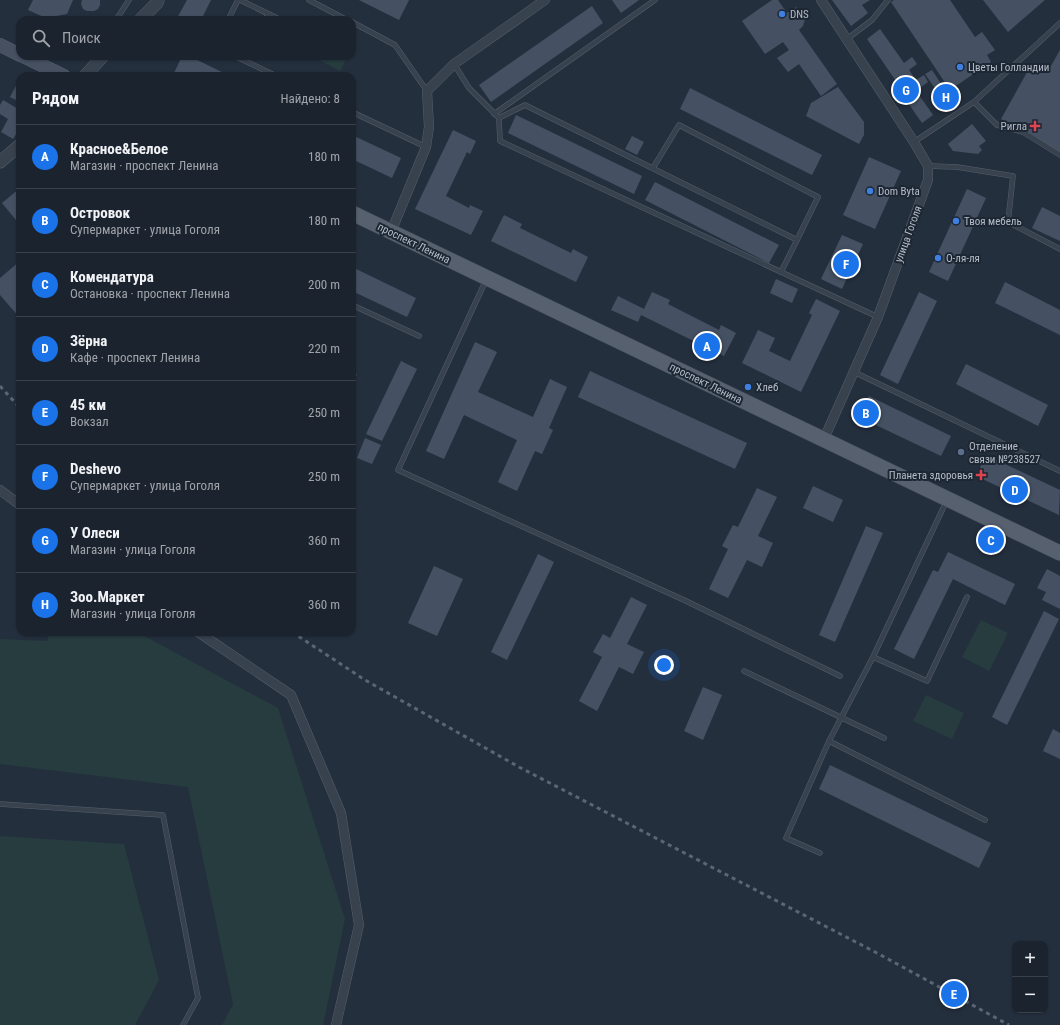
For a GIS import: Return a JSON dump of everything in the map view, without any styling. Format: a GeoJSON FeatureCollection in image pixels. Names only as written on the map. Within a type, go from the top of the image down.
{"type":"FeatureCollection","features":[{"type":"Feature","properties":{"kind":"main road"},"geometry":{"type":"LineString","coordinates":[[0,45],[16,52]]}},
{"type":"Feature","properties":{"kind":"main road"},"geometry":{"type":"LineString","coordinates":[[31,60],[56,72]]}},
{"type":"Feature","properties":{"kind":"main road","name":"проспект Ленина"},"geometry":{"type":"LineString","coordinates":[[356,215],[947,498],[1060,554]]}},
{"type":"Feature","properties":{"kind":"street"},"geometry":{"type":"LineString","coordinates":[[144,16],[157,3],[158,0]]}},
{"type":"Feature","properties":{"kind":"street"},"geometry":{"type":"LineString","coordinates":[[391,232],[426,148],[429,126],[427,91],[454,64],[545,0]]}},
{"type":"Feature","properties":{"kind":"street"},"geometry":{"type":"LineString","coordinates":[[821,0],[914,142],[928,166]]}},
{"type":"Feature","properties":{"kind":"street"},"geometry":{"type":"LineString","coordinates":[[89,72],[99,60]]}},
{"type":"Feature","properties":{"kind":"street"},"geometry":{"type":"LineString","coordinates":[[0,162],[16,148]]}},
{"type":"Feature","properties":{"kind":"street","name":"улица Гоголя"},"geometry":{"type":"LineString","coordinates":[[824,439],[878,317],[928,180],[928,166]]}},
{"type":"Feature","properties":{"kind":"street"},"geometry":{"type":"LineString","coordinates":[[0,490],[16,502]]}},
{"type":"Feature","properties":{"kind":"street"},"geometry":{"type":"LineString","coordinates":[[204,636],[291,695],[341,813],[359,925],[336,1025]]}},
{"type":"Feature","properties":{"kind":"lane"},"geometry":{"type":"LineString","coordinates":[[119,16],[129,0]]}},
{"type":"Feature","properties":{"kind":"lane"},"geometry":{"type":"LineString","coordinates":[[230,16],[239,0],[272,16]]}},
{"type":"Feature","properties":{"kind":"lane"},"geometry":{"type":"LineString","coordinates":[[309,0],[339,16]]}},
{"type":"Feature","properties":{"kind":"lane"},"geometry":{"type":"LineString","coordinates":[[494,114],[655,0]]}},
{"type":"Feature","properties":{"kind":"lane"},"geometry":{"type":"LineString","coordinates":[[847,39],[872,20],[888,0]]}},
{"type":"Feature","properties":{"kind":"lane"},"geometry":{"type":"LineString","coordinates":[[914,142],[974,102],[1060,23]]}},
{"type":"Feature","properties":{"kind":"lane"},"geometry":{"type":"LineString","coordinates":[[356,24],[395,45],[427,91]]}},
{"type":"Feature","properties":{"kind":"lane"},"geometry":{"type":"LineString","coordinates":[[249,60],[269,72]]}},
{"type":"Feature","properties":{"kind":"lane"},"geometry":{"type":"LineString","coordinates":[[454,64],[468,88],[499,118],[500,141],[878,317]]}},
{"type":"Feature","properties":{"kind":"lane"},"geometry":{"type":"LineString","coordinates":[[974,102],[997,125],[1023,132],[1060,155]]}},
{"type":"Feature","properties":{"kind":"lane"},"geometry":{"type":"LineString","coordinates":[[499,118],[525,105],[797,240]]}},
{"type":"Feature","properties":{"kind":"lane"},"geometry":{"type":"LineString","coordinates":[[356,114],[426,148]]}},
{"type":"Feature","properties":{"kind":"lane"},"geometry":{"type":"LineString","coordinates":[[653,168],[679,125],[818,197],[781,272]]}},
{"type":"Feature","properties":{"kind":"lane"},"geometry":{"type":"LineString","coordinates":[[928,166],[957,166],[1013,176],[1008,222],[1060,248]]}},
{"type":"Feature","properties":{"kind":"lane"},"geometry":{"type":"LineString","coordinates":[[487,278],[398,470],[684,600],[840,676]]}},
{"type":"Feature","properties":{"kind":"lane"},"geometry":{"type":"LineString","coordinates":[[356,307],[419,336]]}},
{"type":"Feature","properties":{"kind":"lane"},"geometry":{"type":"LineString","coordinates":[[854,372],[1060,471]]}},
{"type":"Feature","properties":{"kind":"lane"},"geometry":{"type":"LineString","coordinates":[[820,854],[786,838],[829,741],[873,657],[947,498]]}},
{"type":"Feature","properties":{"kind":"lane"},"geometry":{"type":"LineString","coordinates":[[873,657],[927,681],[967,597]]}},
{"type":"Feature","properties":{"kind":"lane"},"geometry":{"type":"LineString","coordinates":[[744,671],[884,738]]}},
{"type":"Feature","properties":{"kind":"lane"},"geometry":{"type":"LineString","coordinates":[[829,741],[985,820]]}},
{"type":"Feature","properties":{"kind":"lane"},"geometry":{"type":"LineString","coordinates":[[0,804],[163,815],[198,998],[183,1025]]}},
{"type":"Feature","properties":{"kind":"green space"},"geometry":{"type":"Polygon","coordinates":[[[319,60],[346,60],[340,71],[319,60]]]}},
{"type":"Feature","properties":{"kind":"green space"},"geometry":{"type":"Polygon","coordinates":[[[981,620],[1008,633],[989,671],[962,657],[981,620]]]}},
{"type":"Feature","properties":{"kind":"green space"},"geometry":{"type":"Polygon","coordinates":[[[48,636],[144,636],[278,708],[345,919],[323,1025],[222,1025],[233,1004],[188,787],[0,764],[0,639],[47,641],[48,636]]]}},
{"type":"Feature","properties":{"kind":"green space"},"geometry":{"type":"Polygon","coordinates":[[[926,695],[964,713],[952,739],[913,721],[926,695]]]}},
{"type":"Feature","properties":{"kind":"green space"},"geometry":{"type":"Polygon","coordinates":[[[0,836],[124,844],[159,980],[135,1025],[0,1025],[0,836]]]}},
{"type":"Feature","properties":{"kind":"building"},"geometry":{"type":"Polygon","coordinates":[[[33,0],[73,0],[67,14],[42,16],[28,10],[33,0]]]}},
{"type":"Feature","properties":{"kind":"building"},"geometry":{"type":"Polygon","coordinates":[[[82,0],[100,0],[100,5],[98,9],[94,11],[87,11],[83,9],[81,4],[82,0]]]}},
{"type":"Feature","properties":{"kind":"building"},"geometry":{"type":"Polygon","coordinates":[[[187,0],[211,0],[203,16],[178,16],[187,0]]]}},
{"type":"Feature","properties":{"kind":"building"},"geometry":{"type":"Polygon","coordinates":[[[359,0],[409,0],[399,20],[359,0]]]}},
{"type":"Feature","properties":{"kind":"building"},"geometry":{"type":"Polygon","coordinates":[[[612,0],[639,0],[621,13],[612,0]]]}},
{"type":"Feature","properties":{"kind":"building"},"geometry":{"type":"Polygon","coordinates":[[[772,0],[778,0],[787,13],[796,7],[805,19],[803,26],[799,30],[837,84],[821,96],[799,64],[788,72],[777,58],[789,50],[783,42],[765,54],[742,21],[772,0]]]}},
{"type":"Feature","properties":{"kind":"building"},"geometry":{"type":"Polygon","coordinates":[[[832,0],[870,0],[862,5],[868,13],[851,26],[832,0]]]}},
{"type":"Feature","properties":{"kind":"building"},"geometry":{"type":"Polygon","coordinates":[[[894,0],[950,0],[975,37],[982,32],[995,50],[987,55],[991,62],[950,90],[891,2],[894,0]]]}},
{"type":"Feature","properties":{"kind":"building"},"geometry":{"type":"Polygon","coordinates":[[[983,0],[1045,0],[1008,32],[983,0]]]}},
{"type":"Feature","properties":{"kind":"building"},"geometry":{"type":"Polygon","coordinates":[[[592,6],[603,23],[491,102],[479,85],[592,6]]]}},
{"type":"Feature","properties":{"kind":"building"},"geometry":{"type":"Polygon","coordinates":[[[880,29],[904,63],[912,57],[917,64],[909,70],[916,80],[924,75],[928,82],[907,97],[867,39],[880,29]]]}},
{"type":"Feature","properties":{"kind":"building"},"geometry":{"type":"Polygon","coordinates":[[[1060,50],[1060,152],[1001,119],[1031,65],[1047,73],[1060,50]]]}},
{"type":"Feature","properties":{"kind":"building"},"geometry":{"type":"Polygon","coordinates":[[[180,60],[197,60],[222,72],[174,72],[180,60]]]}},
{"type":"Feature","properties":{"kind":"building"},"geometry":{"type":"Polygon","coordinates":[[[932,70],[951,99],[945,103],[925,74],[932,70]]]}},
{"type":"Feature","properties":{"kind":"building"},"geometry":{"type":"Polygon","coordinates":[[[16,86],[16,100],[10,97],[16,86]]]}},
{"type":"Feature","properties":{"kind":"building"},"geometry":{"type":"Polygon","coordinates":[[[838,87],[864,122],[864,135],[859,144],[806,116],[811,103],[838,87]]]}},
{"type":"Feature","properties":{"kind":"building"},"geometry":{"type":"Polygon","coordinates":[[[690,88],[822,155],[812,175],[680,109],[690,88]]]}},
{"type":"Feature","properties":{"kind":"building"},"geometry":{"type":"Polygon","coordinates":[[[919,95],[933,115],[922,123],[908,103],[919,95]]]}},
{"type":"Feature","properties":{"kind":"building"},"geometry":{"type":"Polygon","coordinates":[[[3,100],[16,108],[16,134],[13,139],[1,132],[8,119],[0,114],[0,105],[3,100]]]}},
{"type":"Feature","properties":{"kind":"building"},"geometry":{"type":"Polygon","coordinates":[[[516,115],[642,176],[634,194],[508,133],[516,115]]]}},
{"type":"Feature","properties":{"kind":"building"},"geometry":{"type":"Polygon","coordinates":[[[972,124],[986,141],[979,146],[982,150],[978,154],[953,151],[948,144],[972,124]]]}},
{"type":"Feature","properties":{"kind":"building"},"geometry":{"type":"Polygon","coordinates":[[[453,130],[476,141],[470,154],[467,152],[446,196],[469,208],[470,205],[483,211],[471,235],[415,209],[453,130]]]}},
{"type":"Feature","properties":{"kind":"building"},"geometry":{"type":"Polygon","coordinates":[[[632,136],[644,142],[637,155],[625,149],[632,136]]]}},
{"type":"Feature","properties":{"kind":"building"},"geometry":{"type":"Polygon","coordinates":[[[356,137],[401,158],[392,178],[356,161],[356,137]]]}},
{"type":"Feature","properties":{"kind":"building"},"geometry":{"type":"Polygon","coordinates":[[[869,157],[901,171],[875,229],[843,215],[869,157]]]}},
{"type":"Feature","properties":{"kind":"building"},"geometry":{"type":"Polygon","coordinates":[[[655,182],[779,245],[769,263],[645,200],[655,182]]]}},
{"type":"Feature","properties":{"kind":"building"},"geometry":{"type":"Polygon","coordinates":[[[967,189],[986,198],[948,281],[929,272],[967,189]]]}},
{"type":"Feature","properties":{"kind":"building"},"geometry":{"type":"Polygon","coordinates":[[[16,191],[16,220],[2,203],[16,191]]]}},
{"type":"Feature","properties":{"kind":"building"},"geometry":{"type":"Polygon","coordinates":[[[1042,207],[1060,216],[1060,241],[1032,228],[1042,207]]]}},
{"type":"Feature","properties":{"kind":"building"},"geometry":{"type":"Polygon","coordinates":[[[504,215],[522,224],[520,228],[571,253],[573,249],[588,257],[576,282],[491,241],[504,215]]]}},
{"type":"Feature","properties":{"kind":"building"},"geometry":{"type":"Polygon","coordinates":[[[842,235],[863,244],[842,289],[821,279],[842,235]]]}},
{"type":"Feature","properties":{"kind":"building"},"geometry":{"type":"Polygon","coordinates":[[[16,264],[16,313],[0,295],[0,278],[16,264]]]}},
{"type":"Feature","properties":{"kind":"building"},"geometry":{"type":"Polygon","coordinates":[[[356,269],[416,298],[407,317],[356,293],[356,269]]]}},
{"type":"Feature","properties":{"kind":"building"},"geometry":{"type":"Polygon","coordinates":[[[776,279],[798,289],[792,303],[770,293],[776,279]]]}},
{"type":"Feature","properties":{"kind":"building"},"geometry":{"type":"Polygon","coordinates":[[[1005,282],[1060,310],[1060,335],[995,303],[1005,282]]]}},
{"type":"Feature","properties":{"kind":"building"},"geometry":{"type":"Polygon","coordinates":[[[652,292],[670,300],[668,304],[719,330],[721,325],[736,333],[724,356],[641,315],[638,322],[611,310],[618,296],[644,309],[652,292]]]}},
{"type":"Feature","properties":{"kind":"building"},"geometry":{"type":"Polygon","coordinates":[[[919,292],[937,301],[898,384],[880,375],[919,292]]]}},
{"type":"Feature","properties":{"kind":"building"},"geometry":{"type":"Polygon","coordinates":[[[816,299],[840,311],[801,392],[742,363],[758,330],[775,338],[769,351],[790,361],[812,315],[809,313],[816,299]]]}},
{"type":"Feature","properties":{"kind":"building"},"geometry":{"type":"Polygon","coordinates":[[[475,342],[497,352],[478,392],[533,417],[550,379],[567,387],[549,428],[553,430],[542,454],[535,451],[517,491],[498,482],[517,440],[464,415],[444,459],[426,451],[475,342]]]}},
{"type":"Feature","properties":{"kind":"building"},"geometry":{"type":"Polygon","coordinates":[[[401,361],[417,369],[382,441],[366,434],[401,361]]]}},
{"type":"Feature","properties":{"kind":"building"},"geometry":{"type":"Polygon","coordinates":[[[966,364],[1048,405],[1038,426],[956,384],[966,364]]]}},
{"type":"Feature","properties":{"kind":"building"},"geometry":{"type":"Polygon","coordinates":[[[590,371],[747,443],[735,469],[578,397],[590,371]]]}},
{"type":"Feature","properties":{"kind":"building"},"geometry":{"type":"Polygon","coordinates":[[[869,396],[951,436],[941,456],[859,417],[869,396]]]}},
{"type":"Feature","properties":{"kind":"building"},"geometry":{"type":"Polygon","coordinates":[[[365,438],[381,445],[372,464],[357,458],[365,438]]]}},
{"type":"Feature","properties":{"kind":"building"},"geometry":{"type":"Polygon","coordinates":[[[986,455],[1060,490],[1059,515],[976,476],[986,455]]]}},
{"type":"Feature","properties":{"kind":"building"},"geometry":{"type":"Polygon","coordinates":[[[813,486],[843,500],[833,522],[803,508],[813,486]]]}},
{"type":"Feature","properties":{"kind":"building"},"geometry":{"type":"Polygon","coordinates":[[[757,488],[777,497],[758,536],[773,543],[762,567],[747,560],[728,598],[709,589],[728,549],[722,546],[733,525],[738,527],[757,488]]]}},
{"type":"Feature","properties":{"kind":"building"},"geometry":{"type":"Polygon","coordinates":[[[866,526],[883,533],[835,642],[819,635],[866,526]]]}},
{"type":"Feature","properties":{"kind":"building"},"geometry":{"type":"Polygon","coordinates":[[[948,552],[1015,584],[1005,605],[953,579],[914,659],[894,649],[933,570],[938,572],[948,552]]]}},
{"type":"Feature","properties":{"kind":"building"},"geometry":{"type":"Polygon","coordinates":[[[538,554],[554,562],[507,660],[491,652],[538,554]]]}},
{"type":"Feature","properties":{"kind":"building"},"geometry":{"type":"Polygon","coordinates":[[[434,566],[463,579],[437,636],[408,623],[434,566]]]}},
{"type":"Feature","properties":{"kind":"building"},"geometry":{"type":"Polygon","coordinates":[[[1047,569],[1060,576],[1060,609],[1042,600],[1046,592],[1037,588],[1047,569]]]}},
{"type":"Feature","properties":{"kind":"building"},"geometry":{"type":"Polygon","coordinates":[[[631,597],[647,605],[627,644],[644,652],[633,674],[619,667],[597,711],[579,701],[602,657],[593,652],[603,634],[610,638],[631,597]]]}},
{"type":"Feature","properties":{"kind":"building"},"geometry":{"type":"Polygon","coordinates":[[[1044,611],[1059,619],[1007,725],[992,717],[1044,611]]]}},
{"type":"Feature","properties":{"kind":"building"},"geometry":{"type":"Polygon","coordinates":[[[703,687],[722,695],[703,740],[684,731],[703,687]]]}},
{"type":"Feature","properties":{"kind":"building"},"geometry":{"type":"Polygon","coordinates":[[[1053,729],[1060,733],[1060,759],[1043,751],[1053,729]]]}},
{"type":"Feature","properties":{"kind":"building"},"geometry":{"type":"Polygon","coordinates":[[[830,765],[991,843],[979,868],[819,789],[830,765]]]}},
{"type":"Feature","properties":{"kind":"railway"},"geometry":{"type":"LineString","coordinates":[[0,386],[16,404]]}},
{"type":"Feature","properties":{"kind":"railway"},"geometry":{"type":"LineString","coordinates":[[298,636],[365,680],[519,767],[877,953],[1009,1025]]}},
{"type":"Feature","properties":{"kind":"place","name":"DNS"},"geometry":{"type":"Point","coordinates":[782,14]}},
{"type":"Feature","properties":{"kind":"place","name":"Цветы Голландии"},"geometry":{"type":"Point","coordinates":[960,67]}},
{"type":"Feature","properties":{"kind":"place","name":"У Олеси"},"geometry":{"type":"Point","coordinates":[906,90]}},
{"type":"Feature","properties":{"kind":"place","name":"Зоо.Маркет"},"geometry":{"type":"Point","coordinates":[946,97]}},
{"type":"Feature","properties":{"kind":"place","name":"Ригла"},"geometry":{"type":"Point","coordinates":[1035,126]}},
{"type":"Feature","properties":{"kind":"place","name":"Dom Byta"},"geometry":{"type":"Point","coordinates":[870,191]}},
{"type":"Feature","properties":{"kind":"place","name":"Твоя мебель"},"geometry":{"type":"Point","coordinates":[956,221]}},
{"type":"Feature","properties":{"kind":"place","name":"О-ля-ля"},"geometry":{"type":"Point","coordinates":[938,258]}},
{"type":"Feature","properties":{"kind":"place","name":"Deshevo"},"geometry":{"type":"Point","coordinates":[846,264]}},
{"type":"Feature","properties":{"kind":"place","name":"Красное&Белое"},"geometry":{"type":"Point","coordinates":[707,346]}},
{"type":"Feature","properties":{"kind":"place","name":"Хлеб"},"geometry":{"type":"Point","coordinates":[748,387]}},
{"type":"Feature","properties":{"kind":"place","name":"Островок"},"geometry":{"type":"Point","coordinates":[866,413]}},
{"type":"Feature","properties":{"kind":"place","name":"Отделение связи №238527"},"geometry":{"type":"Point","coordinates":[961,452]}},
{"type":"Feature","properties":{"kind":"place","name":"Планета здоровья"},"geometry":{"type":"Point","coordinates":[981,475]}},
{"type":"Feature","properties":{"kind":"place","name":"Зёрна"},"geometry":{"type":"Point","coordinates":[1015,490]}},
{"type":"Feature","properties":{"kind":"place","name":"Комендатура"},"geometry":{"type":"Point","coordinates":[991,540]}},
{"type":"Feature","properties":{"kind":"place","name":"45 км"},"geometry":{"type":"Point","coordinates":[954,994]}}]}
